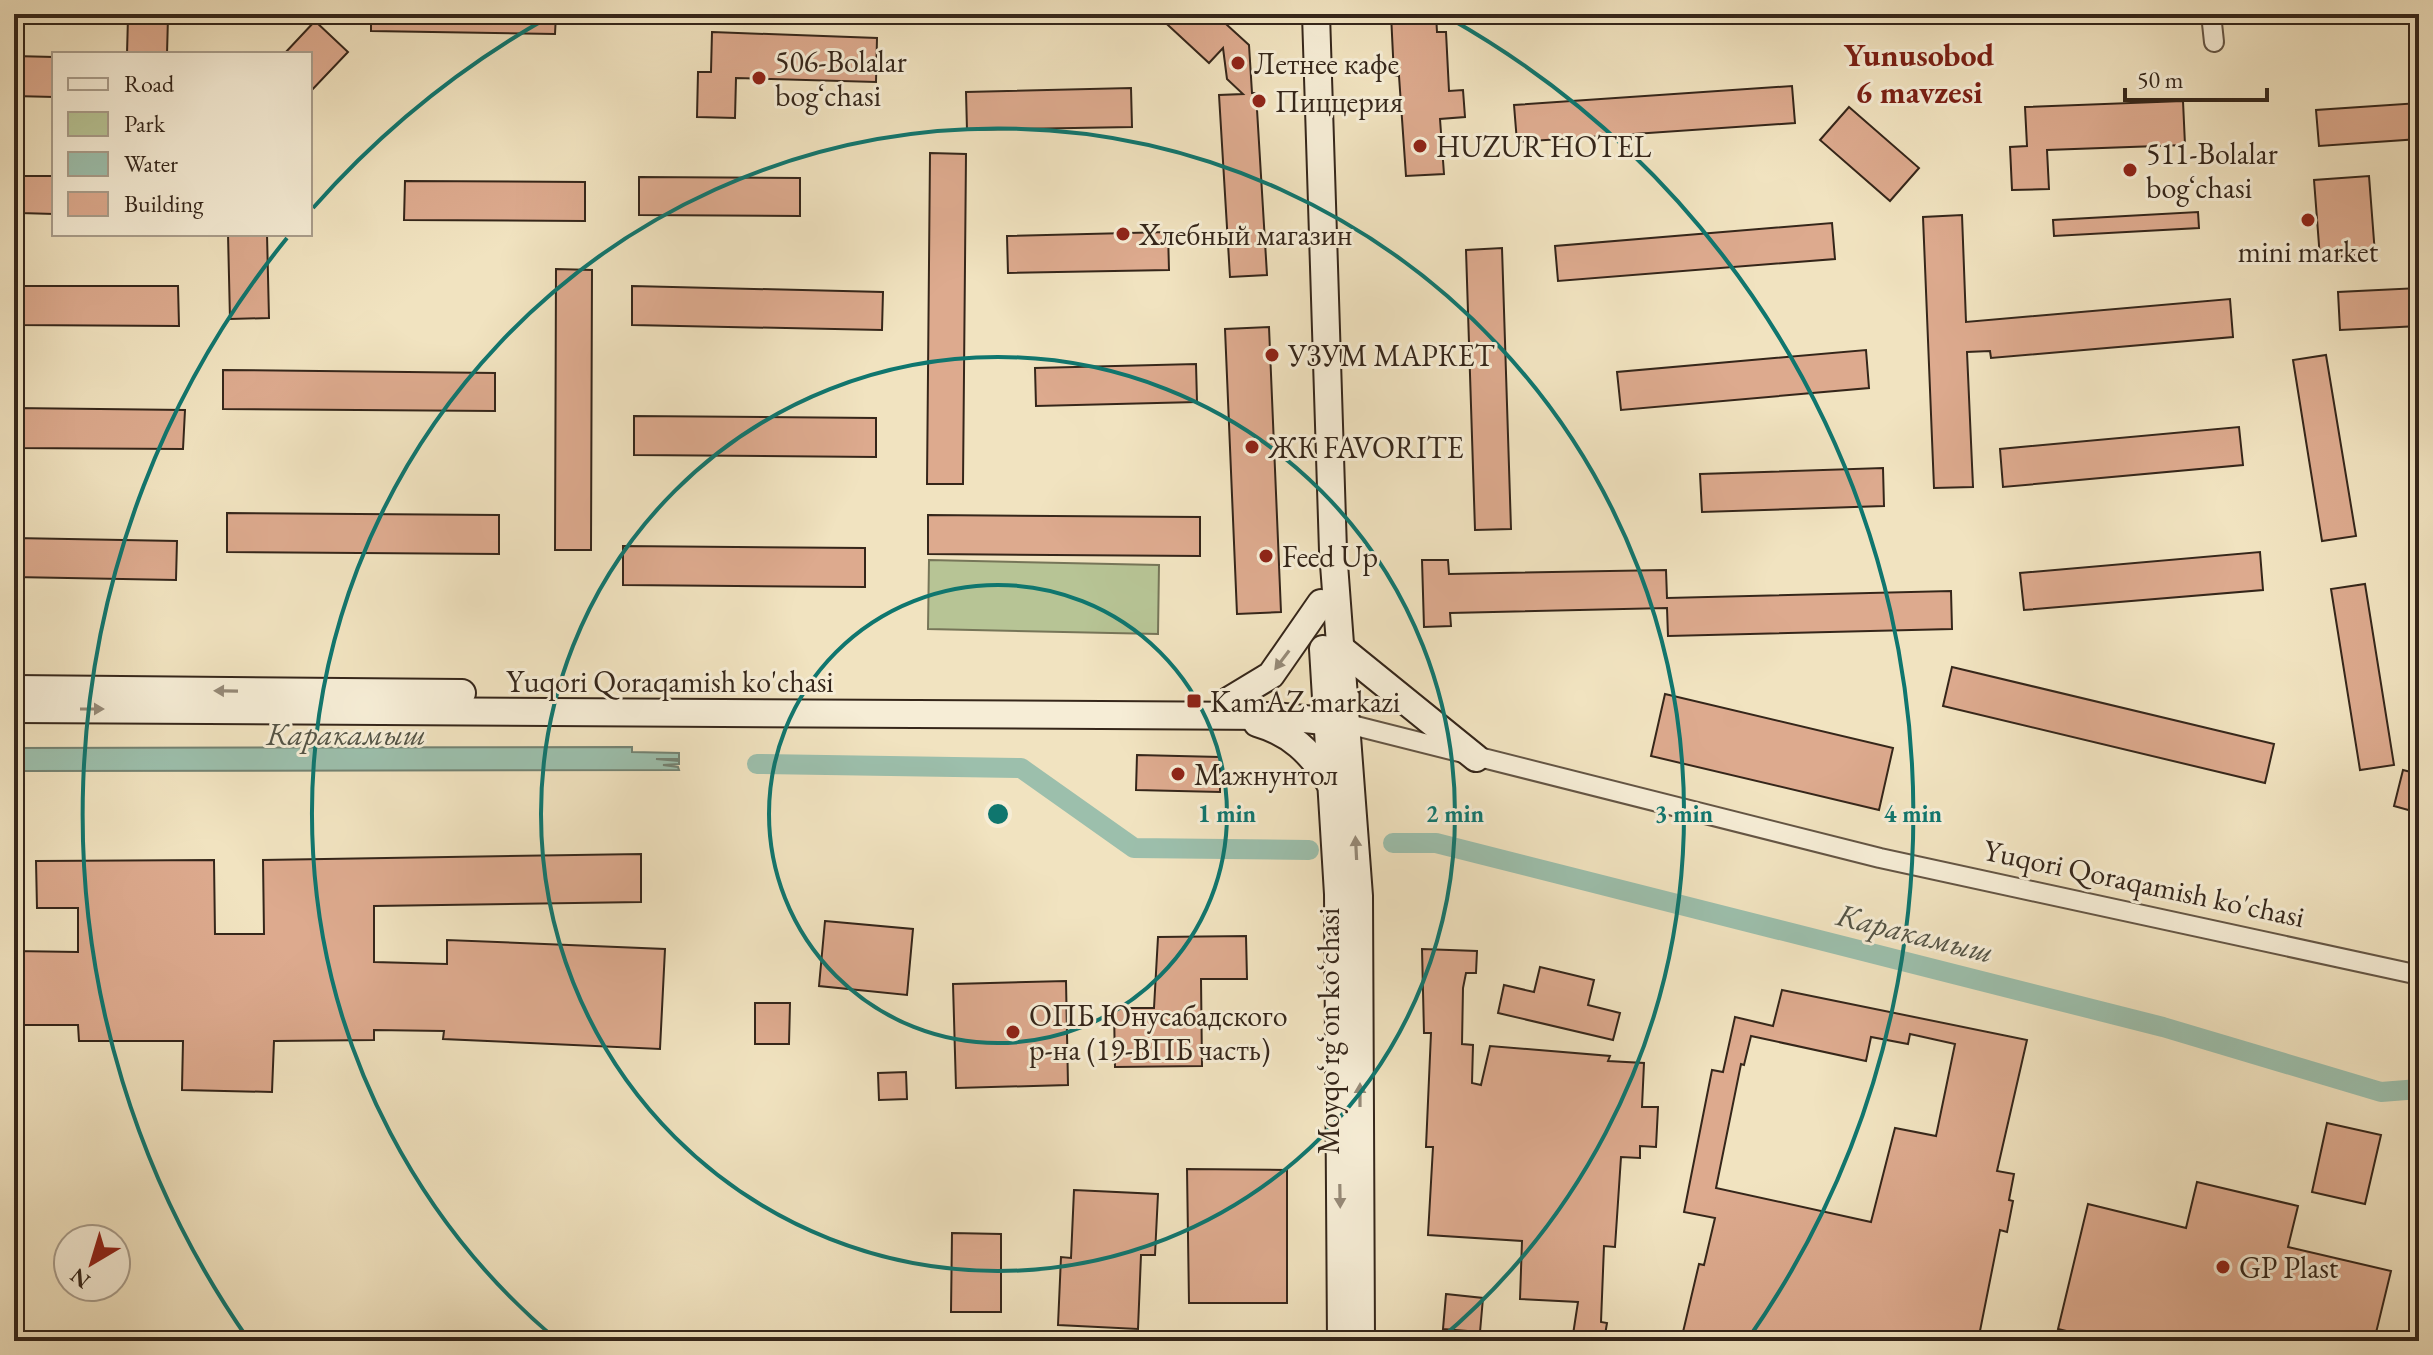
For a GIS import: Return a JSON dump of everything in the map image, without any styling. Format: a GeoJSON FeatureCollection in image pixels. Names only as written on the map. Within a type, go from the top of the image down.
{"type":"FeatureCollection","features":[{"type":"Feature","properties":{"kind":"main road"},"geometry":{"type":"LineString","coordinates":[[1316,14],[1333,551],[1339,647],[1331,715]]}},
{"type":"Feature","properties":{"kind":"main road"},"geometry":{"type":"LineString","coordinates":[[1331,715],[1321,603],[1333,551]]}},
{"type":"Feature","properties":{"kind":"main road"},"geometry":{"type":"LineString","coordinates":[[1321,603],[1271,675],[1227,708],[1297,741],[1313,756],[1339,795]]}},
{"type":"Feature","properties":{"kind":"main road"},"geometry":{"type":"LineString","coordinates":[[1339,647],[1476,758]]}},
{"type":"Feature","properties":{"kind":"main road","name":"Yuqori Qoraqamish ko'chasi"},"geometry":{"type":"LineString","coordinates":[[14,689],[1227,708],[1331,715]]}},
{"type":"Feature","properties":{"kind":"main road","name":"Yuqori Qoraqamish ko'chasi"},"geometry":{"type":"LineString","coordinates":[[14,709],[1227,708]]}},
{"type":"Feature","properties":{"kind":"main road","name":"Moyqoʻrgʻon koʻchasi"},"geometry":{"type":"LineString","coordinates":[[1331,715],[1349,895],[1361,1341]]}},
{"type":"Feature","properties":{"kind":"main road","name":"Moyqoʻrgʻon koʻchasi"},"geometry":{"type":"LineString","coordinates":[[1341,1341],[1349,895]]}},
{"type":"Feature","properties":{"kind":"street"},"geometry":{"type":"LineString","coordinates":[[2211,14],[2214,42]]}},
{"type":"Feature","properties":{"kind":"street","name":"Yuqori Qoraqamish ko'chasi"},"geometry":{"type":"LineString","coordinates":[[1331,715],[1476,758],[1895,862],[2419,975]]}},
{"type":"Feature","properties":{"kind":"green space"},"geometry":{"type":"Polygon","coordinates":[[[929,560],[1159,565],[1158,634],[928,629],[929,560]]]}},
{"type":"Feature","properties":{"kind":"water"},"geometry":{"type":"Polygon","coordinates":[[[632,747],[632,752],[679,753],[679,759],[656,759],[679,761],[679,764],[663,765],[678,767],[679,770],[14,771],[14,748],[632,747]]]}},
{"type":"Feature","properties":{"kind":"building"},"geometry":{"type":"Polygon","coordinates":[[[371,14],[556,14],[555,34],[371,31],[371,14]]]}},
{"type":"Feature","properties":{"kind":"building"},"geometry":{"type":"Polygon","coordinates":[[[1156,14],[1215,14],[1249,45],[1252,93],[1256,93],[1267,275],[1230,277],[1219,95],[1243,94],[1227,79],[1223,48],[1209,63],[1156,14]]]}},
{"type":"Feature","properties":{"kind":"building"},"geometry":{"type":"Polygon","coordinates":[[[1391,14],[1436,14],[1437,32],[1446,32],[1449,91],[1463,90],[1465,117],[1440,119],[1444,174],[1406,176],[1399,76],[1394,76],[1391,14]]]}},
{"type":"Feature","properties":{"kind":"building"},"geometry":{"type":"Polygon","coordinates":[[[128,17],[168,17],[167,52],[127,52],[128,17]]]}},
{"type":"Feature","properties":{"kind":"building"},"geometry":{"type":"Polygon","coordinates":[[[315,21],[348,52],[312,90],[312,52],[286,52],[315,21]]]}},
{"type":"Feature","properties":{"kind":"building"},"geometry":{"type":"Polygon","coordinates":[[[712,32],[877,38],[876,82],[736,78],[735,118],[697,117],[698,72],[711,72],[712,32]]]}},
{"type":"Feature","properties":{"kind":"building"},"geometry":{"type":"Polygon","coordinates":[[[14,56],[52,57],[52,97],[14,96],[14,56]]]}},
{"type":"Feature","properties":{"kind":"building"},"geometry":{"type":"Polygon","coordinates":[[[1792,86],[1795,123],[1517,142],[1514,105],[1792,86]]]}},
{"type":"Feature","properties":{"kind":"building"},"geometry":{"type":"Polygon","coordinates":[[[1131,88],[1132,127],[967,130],[966,92],[1131,88]]]}},
{"type":"Feature","properties":{"kind":"building"},"geometry":{"type":"Polygon","coordinates":[[[2183,101],[2185,145],[2047,150],[2049,189],[2012,190],[2010,147],[2027,146],[2025,107],[2183,101]]]}},
{"type":"Feature","properties":{"kind":"building"},"geometry":{"type":"Polygon","coordinates":[[[2419,103],[2419,139],[2319,146],[2316,110],[2419,103]]]}},
{"type":"Feature","properties":{"kind":"building"},"geometry":{"type":"Polygon","coordinates":[[[1849,107],[1919,168],[1890,201],[1820,140],[1849,107]]]}},
{"type":"Feature","properties":{"kind":"building"},"geometry":{"type":"Polygon","coordinates":[[[930,153],[966,154],[963,484],[927,484],[930,153]]]}},
{"type":"Feature","properties":{"kind":"building"},"geometry":{"type":"Polygon","coordinates":[[[20,176],[52,176],[52,214],[20,213],[20,176]]]}},
{"type":"Feature","properties":{"kind":"building"},"geometry":{"type":"Polygon","coordinates":[[[2369,176],[2375,254],[2320,258],[2314,180],[2369,176]]]}},
{"type":"Feature","properties":{"kind":"building"},"geometry":{"type":"Polygon","coordinates":[[[639,177],[800,178],[800,216],[639,215],[639,177]]]}},
{"type":"Feature","properties":{"kind":"building"},"geometry":{"type":"Polygon","coordinates":[[[405,181],[585,182],[585,221],[404,220],[405,181]]]}},
{"type":"Feature","properties":{"kind":"building"},"geometry":{"type":"Polygon","coordinates":[[[2198,212],[2199,228],[2054,236],[2053,220],[2198,212]]]}},
{"type":"Feature","properties":{"kind":"building"},"geometry":{"type":"Polygon","coordinates":[[[1962,215],[1966,322],[2230,299],[2233,337],[1991,358],[1990,351],[1967,352],[1973,487],[1934,488],[1923,217],[1962,215]]]}},
{"type":"Feature","properties":{"kind":"building"},"geometry":{"type":"Polygon","coordinates":[[[1832,223],[1835,259],[1558,281],[1555,246],[1832,223]]]}},
{"type":"Feature","properties":{"kind":"building"},"geometry":{"type":"Polygon","coordinates":[[[1168,232],[1169,270],[1008,273],[1007,236],[1168,232]]]}},
{"type":"Feature","properties":{"kind":"building"},"geometry":{"type":"Polygon","coordinates":[[[228,236],[267,236],[269,318],[230,319],[228,236]]]}},
{"type":"Feature","properties":{"kind":"building"},"geometry":{"type":"Polygon","coordinates":[[[1502,248],[1511,529],[1475,530],[1466,250],[1502,248]]]}},
{"type":"Feature","properties":{"kind":"building"},"geometry":{"type":"Polygon","coordinates":[[[556,269],[592,270],[591,550],[555,550],[556,269]]]}},
{"type":"Feature","properties":{"kind":"building"},"geometry":{"type":"Polygon","coordinates":[[[14,286],[178,286],[179,326],[14,325],[14,286]]]}},
{"type":"Feature","properties":{"kind":"building"},"geometry":{"type":"Polygon","coordinates":[[[632,286],[883,292],[882,330],[632,325],[632,286]]]}},
{"type":"Feature","properties":{"kind":"building"},"geometry":{"type":"Polygon","coordinates":[[[2419,288],[2419,326],[2340,330],[2338,292],[2419,288]]]}},
{"type":"Feature","properties":{"kind":"building","name":"ЖК FAVORITE"},"geometry":{"type":"Polygon","coordinates":[[[1269,327],[1281,612],[1237,614],[1225,329],[1269,327]]]}},
{"type":"Feature","properties":{"kind":"building"},"geometry":{"type":"Polygon","coordinates":[[[1866,350],[1869,388],[1621,410],[1617,372],[1866,350]]]}},
{"type":"Feature","properties":{"kind":"building"},"geometry":{"type":"Polygon","coordinates":[[[2326,355],[2356,536],[2322,541],[2293,360],[2326,355]]]}},
{"type":"Feature","properties":{"kind":"building"},"geometry":{"type":"Polygon","coordinates":[[[1196,364],[1197,402],[1036,406],[1035,368],[1196,364]]]}},
{"type":"Feature","properties":{"kind":"building"},"geometry":{"type":"Polygon","coordinates":[[[223,370],[495,373],[495,411],[223,409],[223,370]]]}},
{"type":"Feature","properties":{"kind":"building"},"geometry":{"type":"Polygon","coordinates":[[[14,408],[185,410],[183,449],[14,448],[14,408]]]}},
{"type":"Feature","properties":{"kind":"building"},"geometry":{"type":"Polygon","coordinates":[[[634,416],[876,418],[876,457],[634,455],[634,416]]]}},
{"type":"Feature","properties":{"kind":"building"},"geometry":{"type":"Polygon","coordinates":[[[2239,427],[2243,465],[2003,487],[2000,449],[2239,427]]]}},
{"type":"Feature","properties":{"kind":"building"},"geometry":{"type":"Polygon","coordinates":[[[1883,468],[1884,506],[1702,512],[1700,474],[1883,468]]]}},
{"type":"Feature","properties":{"kind":"building"},"geometry":{"type":"Polygon","coordinates":[[[227,513],[499,515],[499,554],[227,552],[227,513]]]}},
{"type":"Feature","properties":{"kind":"building"},"geometry":{"type":"Polygon","coordinates":[[[928,515],[1200,517],[1200,556],[928,554],[928,515]]]}},
{"type":"Feature","properties":{"kind":"building"},"geometry":{"type":"Polygon","coordinates":[[[14,538],[177,541],[176,580],[14,577],[14,538]]]}},
{"type":"Feature","properties":{"kind":"building"},"geometry":{"type":"Polygon","coordinates":[[[623,546],[865,548],[865,587],[623,585],[623,546]]]}},
{"type":"Feature","properties":{"kind":"building"},"geometry":{"type":"Polygon","coordinates":[[[2260,552],[2263,590],[2024,610],[2020,573],[2260,552]]]}},
{"type":"Feature","properties":{"kind":"building"},"geometry":{"type":"Polygon","coordinates":[[[1422,560],[1448,560],[1449,574],[1666,570],[1667,598],[1951,591],[1952,629],[1668,636],[1667,608],[1450,613],[1451,626],[1424,627],[1422,560]]]}},
{"type":"Feature","properties":{"kind":"building"},"geometry":{"type":"Polygon","coordinates":[[[2365,584],[2394,765],[2360,770],[2331,589],[2365,584]]]}},
{"type":"Feature","properties":{"kind":"building"},"geometry":{"type":"Polygon","coordinates":[[[1952,667],[2274,744],[2265,783],[1943,706],[1952,667]]]}},
{"type":"Feature","properties":{"kind":"building"},"geometry":{"type":"Polygon","coordinates":[[[1665,694],[1893,748],[1879,810],[1651,756],[1665,694]]]}},
{"type":"Feature","properties":{"kind":"building"},"geometry":{"type":"Polygon","coordinates":[[[1137,755],[1220,757],[1220,792],[1136,790],[1137,755]]]}},
{"type":"Feature","properties":{"kind":"building"},"geometry":{"type":"Polygon","coordinates":[[[2403,770],[2419,774],[2419,813],[2394,806],[2403,770]]]}},
{"type":"Feature","properties":{"kind":"building"},"geometry":{"type":"Polygon","coordinates":[[[641,854],[641,902],[374,906],[374,962],[447,964],[447,940],[665,949],[660,1049],[443,1039],[444,1031],[374,1030],[374,1040],[274,1041],[272,1092],[182,1090],[183,1041],[79,1041],[78,1025],[14,1025],[14,951],[78,952],[78,908],[37,908],[36,861],[214,860],[215,934],[264,934],[263,860],[641,854]]]}},
{"type":"Feature","properties":{"kind":"building"},"geometry":{"type":"Polygon","coordinates":[[[825,921],[913,929],[907,995],[819,986],[825,921]]]}},
{"type":"Feature","properties":{"kind":"building"},"geometry":{"type":"Polygon","coordinates":[[[1246,936],[1247,979],[1201,979],[1202,1066],[1115,1067],[1114,1008],[1154,1008],[1158,937],[1246,936]]]}},
{"type":"Feature","properties":{"kind":"building"},"geometry":{"type":"Polygon","coordinates":[[[1422,949],[1477,951],[1476,973],[1466,973],[1463,988],[1462,1044],[1473,1045],[1472,1083],[1481,1085],[1490,1046],[1610,1056],[1608,1061],[1644,1063],[1642,1107],[1658,1107],[1656,1147],[1640,1146],[1640,1158],[1621,1157],[1615,1247],[1604,1246],[1601,1322],[1607,1323],[1604,1341],[1572,1341],[1578,1302],[1520,1299],[1522,1241],[1428,1235],[1433,1147],[1426,1147],[1431,1033],[1424,1033],[1422,949]]]}},
{"type":"Feature","properties":{"kind":"building"},"geometry":{"type":"Polygon","coordinates":[[[1540,967],[1594,980],[1588,1005],[1620,1013],[1613,1040],[1498,1013],[1504,985],[1534,992],[1540,967]]]}},
{"type":"Feature","properties":{"kind":"building"},"geometry":{"type":"Polygon","coordinates":[[[1066,981],[1068,1085],[956,1088],[953,984],[1066,981]]]}},
{"type":"Feature","properties":{"kind":"building"},"geometry":{"type":"Polygon","coordinates":[[[1782,990],[2027,1040],[1997,1171],[2014,1174],[2009,1200],[2013,1201],[2007,1232],[2000,1230],[1978,1341],[1720,1341],[1683,1332],[1699,1264],[1704,1265],[1715,1218],[1684,1212],[1712,1070],[1723,1072],[1735,1017],[1773,1026],[1782,990]],[[1910,1034],[1908,1044],[1871,1037],[1866,1061],[1751,1036],[1744,1065],[1741,1064],[1716,1188],[1871,1222],[1895,1128],[1936,1136],[1955,1044],[1910,1034]]]}},
{"type":"Feature","properties":{"kind":"building"},"geometry":{"type":"Polygon","coordinates":[[[755,1003],[790,1003],[789,1044],[755,1044],[755,1003]]]}},
{"type":"Feature","properties":{"kind":"building"},"geometry":{"type":"Polygon","coordinates":[[[906,1072],[907,1099],[879,1100],[878,1073],[906,1072]]]}},
{"type":"Feature","properties":{"kind":"building"},"geometry":{"type":"Polygon","coordinates":[[[2327,1123],[2381,1135],[2365,1204],[2312,1192],[2327,1123]]]}},
{"type":"Feature","properties":{"kind":"building"},"geometry":{"type":"Polygon","coordinates":[[[1187,1169],[1287,1170],[1287,1303],[1189,1303],[1187,1169]]]}},
{"type":"Feature","properties":{"kind":"building"},"geometry":{"type":"Polygon","coordinates":[[[2197,1182],[2298,1206],[2288,1247],[2391,1271],[2374,1341],[2108,1341],[2058,1329],[2088,1204],[2186,1228],[2197,1182]]]}},
{"type":"Feature","properties":{"kind":"building"},"geometry":{"type":"Polygon","coordinates":[[[1074,1190],[1158,1194],[1155,1255],[1141,1255],[1138,1329],[1058,1325],[1061,1257],[1071,1258],[1074,1190]]]}},
{"type":"Feature","properties":{"kind":"building"},"geometry":{"type":"Polygon","coordinates":[[[952,1233],[1001,1234],[1001,1312],[951,1312],[952,1233]]]}},
{"type":"Feature","properties":{"kind":"building"},"geometry":{"type":"Polygon","coordinates":[[[1446,1294],[1483,1298],[1480,1332],[1443,1329],[1446,1294]]]}},
{"type":"Feature","properties":{"kind":"waterway","name":"Каракамыш"},"geometry":{"type":"LineString","coordinates":[[757,764],[1021,768],[1134,848],[1309,850]]}},
{"type":"Feature","properties":{"kind":"waterway","name":"Каракамыш"},"geometry":{"type":"LineString","coordinates":[[1393,843],[1436,843],[2163,1027],[2381,1092],[2419,1089]]}},
{"type":"Feature","properties":{"kind":"place","name":"Летнее кафе"},"geometry":{"type":"Point","coordinates":[1238,63]}},
{"type":"Feature","properties":{"kind":"place","name":"506-Bolalar bogʻchasi"},"geometry":{"type":"Point","coordinates":[759,78]}},
{"type":"Feature","properties":{"kind":"place","name":"Пиццерия"},"geometry":{"type":"Point","coordinates":[1259,101]}},
{"type":"Feature","properties":{"kind":"place","name":"HUZUR HOTEL"},"geometry":{"type":"Point","coordinates":[1420,146]}},
{"type":"Feature","properties":{"kind":"place","name":"511-Bolalar bogʻchasi"},"geometry":{"type":"Point","coordinates":[2130,170]}},
{"type":"Feature","properties":{"kind":"place","name":"mini market"},"geometry":{"type":"Point","coordinates":[2308,220]}},
{"type":"Feature","properties":{"kind":"place","name":"Хлебный магазин"},"geometry":{"type":"Point","coordinates":[1123,234]}},
{"type":"Feature","properties":{"kind":"place","name":"УЗУМ МАРКЕТ"},"geometry":{"type":"Point","coordinates":[1272,355]}},
{"type":"Feature","properties":{"kind":"place","name":"ЖК FAVORITE"},"geometry":{"type":"Point","coordinates":[1252,447]}},
{"type":"Feature","properties":{"kind":"place","name":"Feed Up"},"geometry":{"type":"Point","coordinates":[1266,556]}},
{"type":"Feature","properties":{"kind":"place","name":"KamAZ markazi"},"geometry":{"type":"Point","coordinates":[1194,701]}},
{"type":"Feature","properties":{"kind":"place","name":"Мажнунтол"},"geometry":{"type":"Point","coordinates":[1178,774]}},
{"type":"Feature","properties":{"kind":"place","name":"ОПБ Юнусабадского р-на (19-ВПБ часть)"},"geometry":{"type":"Point","coordinates":[1013,1032]}},
{"type":"Feature","properties":{"kind":"place","name":"GP Plast"},"geometry":{"type":"Point","coordinates":[2223,1267]}},
{"type":"Feature","properties":{"kind":"district","name":"Yunusobod 6 mavzesi"},"geometry":{"type":"Point","coordinates":[1919,74]}}]}
